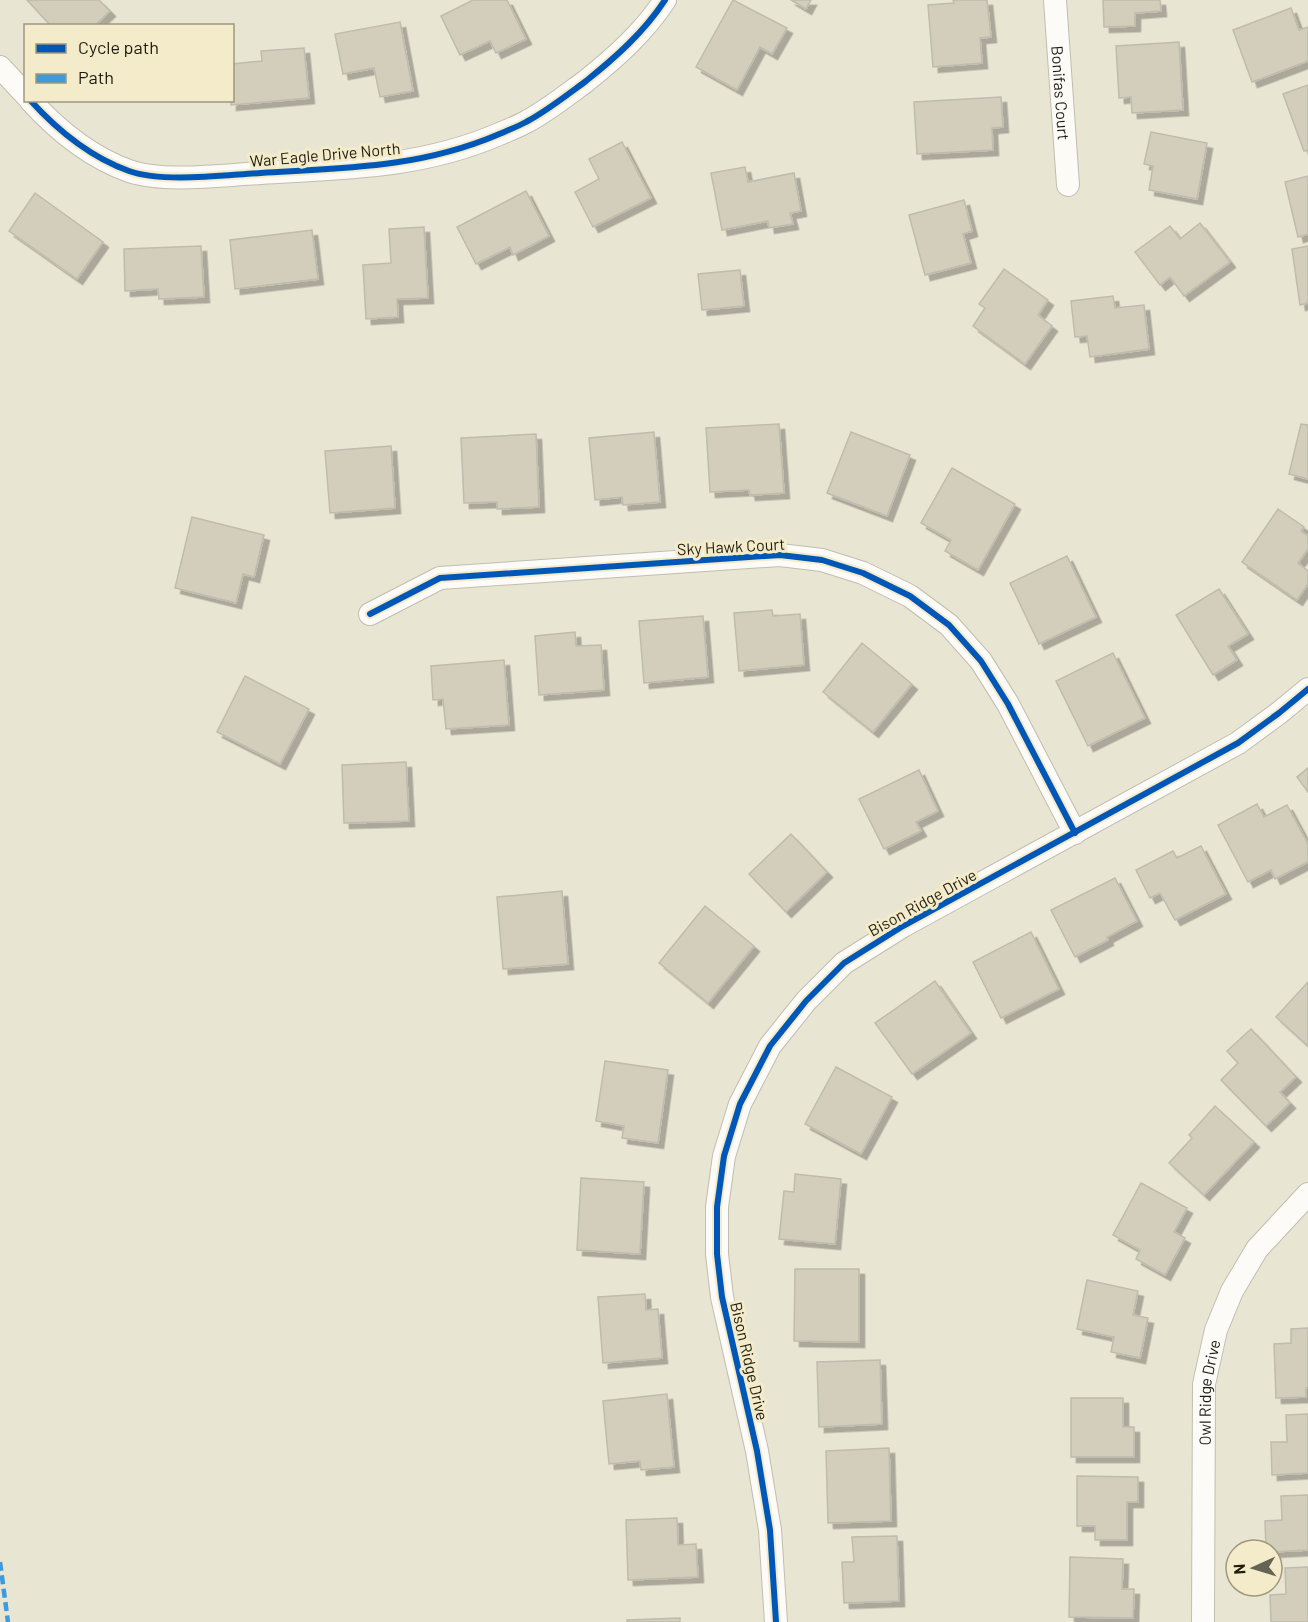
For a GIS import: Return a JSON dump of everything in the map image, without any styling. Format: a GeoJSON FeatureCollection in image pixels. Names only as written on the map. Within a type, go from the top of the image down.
{"type":"FeatureCollection","features":[{"type":"Feature","properties":{"kind":"street","name":"War Eagle Drive North"},"geometry":{"type":"LineString","coordinates":[[32,102],[64,133],[96,156],[131,172],[168,177],[200,177],[378,166],[419,160],[473,145],[525,123],[620,54],[665,0]]}},
{"type":"Feature","properties":{"kind":"street","name":"Bonifas Court"},"geometry":{"type":"LineString","coordinates":[[1055,0],[1068,185]]}},
{"type":"Feature","properties":{"kind":"street"},"geometry":{"type":"LineString","coordinates":[[0,67],[24,93]]}},
{"type":"Feature","properties":{"kind":"street","name":"Sky Hawk Court"},"geometry":{"type":"LineString","coordinates":[[370,614],[440,578],[780,555],[822,560],[853,570],[910,596],[949,625],[981,661],[1008,704],[1075,833]]}},
{"type":"Feature","properties":{"kind":"street","name":"Bison Ridge Drive"},"geometry":{"type":"LineString","coordinates":[[776,1622],[770,1530],[757,1451],[722,1297],[717,1254],[717,1207],[724,1156],[740,1104],[770,1046],[806,1001],[844,963],[903,926],[1238,743],[1308,689]]}},
{"type":"Feature","properties":{"kind":"street","name":"Owl Ridge Drive"},"geometry":{"type":"LineString","coordinates":[[1203,1622],[1204,1384],[1215,1330],[1232,1291],[1257,1249],[1308,1194]]}},
{"type":"Feature","properties":{"kind":"building"},"geometry":{"type":"Polygon","coordinates":[[[27,0],[99,0],[110,11],[96,24],[49,24],[27,0]]]}},
{"type":"Feature","properties":{"kind":"building"},"geometry":{"type":"Polygon","coordinates":[[[473,0],[507,0],[526,39],[496,53],[490,41],[460,55],[441,16],[473,0]]]}},
{"type":"Feature","properties":{"kind":"building"},"geometry":{"type":"Polygon","coordinates":[[[733,0],[787,28],[772,54],[760,47],[737,90],[696,67],[733,0]]]}},
{"type":"Feature","properties":{"kind":"building"},"geometry":{"type":"Polygon","coordinates":[[[791,0],[811,0],[806,9],[791,0]]]}},
{"type":"Feature","properties":{"kind":"building"},"geometry":{"type":"Polygon","coordinates":[[[953,0],[987,0],[991,37],[980,38],[982,63],[933,67],[928,5],[954,3],[953,0]]]}},
{"type":"Feature","properties":{"kind":"building"},"geometry":{"type":"Polygon","coordinates":[[[1103,0],[1160,0],[1161,11],[1135,13],[1135,26],[1104,27],[1103,0]]]}},
{"type":"Feature","properties":{"kind":"building"},"geometry":{"type":"Polygon","coordinates":[[[1291,8],[1299,30],[1308,27],[1308,61],[1252,82],[1233,30],[1291,8]]]}},
{"type":"Feature","properties":{"kind":"building"},"geometry":{"type":"Polygon","coordinates":[[[400,22],[413,91],[380,97],[374,68],[343,74],[335,34],[400,22]]]}},
{"type":"Feature","properties":{"kind":"building"},"geometry":{"type":"Polygon","coordinates":[[[1179,42],[1183,110],[1132,113],[1131,97],[1119,98],[1116,46],[1179,42]]]}},
{"type":"Feature","properties":{"kind":"building"},"geometry":{"type":"Polygon","coordinates":[[[304,48],[309,98],[231,105],[231,102],[234,102],[234,64],[262,61],[261,51],[304,48]]]}},
{"type":"Feature","properties":{"kind":"building"},"geometry":{"type":"Polygon","coordinates":[[[1308,85],[1308,150],[1304,151],[1283,94],[1308,85]]]}},
{"type":"Feature","properties":{"kind":"building"},"geometry":{"type":"Polygon","coordinates":[[[1001,97],[1003,127],[992,128],[993,150],[917,154],[914,102],[1001,97]]]}},
{"type":"Feature","properties":{"kind":"building"},"geometry":{"type":"Polygon","coordinates":[[[1151,132],[1207,143],[1197,199],[1149,190],[1153,166],[1144,164],[1151,132]]]}},
{"type":"Feature","properties":{"kind":"building"},"geometry":{"type":"Polygon","coordinates":[[[622,142],[651,198],[593,227],[575,192],[599,179],[589,159],[622,142]]]}},
{"type":"Feature","properties":{"kind":"building"},"geometry":{"type":"Polygon","coordinates":[[[745,167],[748,182],[794,173],[801,211],[790,213],[793,224],[769,228],[768,221],[722,230],[711,173],[745,167]]]}},
{"type":"Feature","properties":{"kind":"building"},"geometry":{"type":"Polygon","coordinates":[[[1308,176],[1308,234],[1298,237],[1285,182],[1308,176]]]}},
{"type":"Feature","properties":{"kind":"building"},"geometry":{"type":"Polygon","coordinates":[[[526,191],[549,236],[513,255],[510,247],[476,264],[457,227],[526,191]]]}},
{"type":"Feature","properties":{"kind":"building"},"geometry":{"type":"Polygon","coordinates":[[[35,193],[103,242],[77,279],[9,231],[35,193]]]}},
{"type":"Feature","properties":{"kind":"building"},"geometry":{"type":"Polygon","coordinates":[[[964,200],[972,231],[963,234],[971,263],[925,275],[909,215],[964,200]]]}},
{"type":"Feature","properties":{"kind":"building"},"geometry":{"type":"Polygon","coordinates":[[[1200,223],[1230,262],[1184,296],[1170,277],[1160,285],[1135,252],[1170,226],[1180,239],[1200,223]]]}},
{"type":"Feature","properties":{"kind":"building"},"geometry":{"type":"Polygon","coordinates":[[[424,227],[428,298],[397,299],[398,317],[366,319],[363,265],[391,263],[389,229],[424,227]]]}},
{"type":"Feature","properties":{"kind":"building"},"geometry":{"type":"Polygon","coordinates":[[[312,230],[318,279],[235,289],[230,240],[312,230]]]}},
{"type":"Feature","properties":{"kind":"building"},"geometry":{"type":"Polygon","coordinates":[[[201,246],[204,297],[159,299],[158,289],[125,291],[124,249],[201,246]]]}},
{"type":"Feature","properties":{"kind":"building"},"geometry":{"type":"Polygon","coordinates":[[[1308,246],[1308,303],[1300,305],[1292,249],[1308,246]]]}},
{"type":"Feature","properties":{"kind":"building"},"geometry":{"type":"Polygon","coordinates":[[[1004,269],[1048,300],[1038,315],[1052,326],[1025,364],[973,326],[985,308],[979,304],[1004,269]]]}},
{"type":"Feature","properties":{"kind":"building"},"geometry":{"type":"Polygon","coordinates":[[[740,270],[744,306],[702,310],[698,274],[740,270]]]}},
{"type":"Feature","properties":{"kind":"building"},"geometry":{"type":"Polygon","coordinates":[[[1113,296],[1115,308],[1144,305],[1149,349],[1090,357],[1087,336],[1075,337],[1071,301],[1113,296]]]}},
{"type":"Feature","properties":{"kind":"building"},"geometry":{"type":"Polygon","coordinates":[[[779,424],[784,493],[750,495],[749,490],[710,492],[706,428],[779,424]]]}},
{"type":"Feature","properties":{"kind":"building"},"geometry":{"type":"Polygon","coordinates":[[[1301,424],[1308,425],[1308,479],[1289,474],[1301,424]]]}},
{"type":"Feature","properties":{"kind":"building"},"geometry":{"type":"Polygon","coordinates":[[[654,432],[660,502],[623,505],[622,497],[595,500],[589,438],[654,432]]]}},
{"type":"Feature","properties":{"kind":"building"},"geometry":{"type":"Polygon","coordinates":[[[851,432],[910,455],[887,516],[827,493],[851,432]]]}},
{"type":"Feature","properties":{"kind":"building"},"geometry":{"type":"Polygon","coordinates":[[[536,434],[539,507],[497,509],[497,502],[464,503],[461,438],[536,434]]]}},
{"type":"Feature","properties":{"kind":"building"},"geometry":{"type":"Polygon","coordinates":[[[391,446],[395,508],[330,513],[325,451],[391,446]]]}},
{"type":"Feature","properties":{"kind":"building"},"geometry":{"type":"Polygon","coordinates":[[[952,468],[1015,504],[978,570],[945,551],[951,540],[921,523],[952,468]]]}},
{"type":"Feature","properties":{"kind":"building"},"geometry":{"type":"Polygon","coordinates":[[[1278,509],[1304,527],[1301,531],[1308,536],[1308,549],[1298,563],[1308,571],[1308,584],[1297,600],[1242,562],[1278,509]]]}},
{"type":"Feature","properties":{"kind":"building"},"geometry":{"type":"Polygon","coordinates":[[[192,517],[264,535],[254,577],[243,574],[236,603],[175,588],[192,517]]]}},
{"type":"Feature","properties":{"kind":"building"},"geometry":{"type":"Polygon","coordinates":[[[1067,556],[1096,617],[1039,644],[1010,583],[1067,556]]]}},
{"type":"Feature","properties":{"kind":"building"},"geometry":{"type":"Polygon","coordinates":[[[1219,589],[1248,634],[1228,646],[1237,660],[1213,675],[1176,615],[1219,589]]]}},
{"type":"Feature","properties":{"kind":"building"},"geometry":{"type":"Polygon","coordinates":[[[772,610],[773,616],[800,614],[804,665],[739,671],[734,613],[772,610]]]}},
{"type":"Feature","properties":{"kind":"building"},"geometry":{"type":"Polygon","coordinates":[[[703,616],[708,677],[644,683],[639,621],[703,616]]]}},
{"type":"Feature","properties":{"kind":"building"},"geometry":{"type":"Polygon","coordinates":[[[575,632],[576,646],[601,645],[604,690],[539,695],[535,636],[575,632]]]}},
{"type":"Feature","properties":{"kind":"building"},"geometry":{"type":"Polygon","coordinates":[[[862,643],[912,684],[873,732],[823,692],[862,643]]]}},
{"type":"Feature","properties":{"kind":"building"},"geometry":{"type":"Polygon","coordinates":[[[1113,653],[1145,718],[1088,746],[1056,681],[1113,653]]]}},
{"type":"Feature","properties":{"kind":"building"},"geometry":{"type":"Polygon","coordinates":[[[504,660],[509,725],[446,729],[443,699],[433,700],[431,666],[504,660]]]}},
{"type":"Feature","properties":{"kind":"building"},"geometry":{"type":"Polygon","coordinates":[[[245,676],[309,709],[280,764],[217,732],[245,676]]]}},
{"type":"Feature","properties":{"kind":"building"},"geometry":{"type":"Polygon","coordinates":[[[406,762],[409,821],[344,823],[342,765],[406,762]]]}},
{"type":"Feature","properties":{"kind":"building"},"geometry":{"type":"Polygon","coordinates":[[[1308,768],[1308,792],[1297,777],[1308,768]]]}},
{"type":"Feature","properties":{"kind":"building"},"geometry":{"type":"Polygon","coordinates":[[[919,770],[938,811],[916,822],[921,831],[884,849],[859,799],[919,770]]]}},
{"type":"Feature","properties":{"kind":"building"},"geometry":{"type":"Polygon","coordinates":[[[1257,804],[1264,817],[1287,805],[1308,844],[1308,862],[1275,879],[1271,870],[1248,882],[1218,825],[1257,804]]]}},
{"type":"Feature","properties":{"kind":"building"},"geometry":{"type":"Polygon","coordinates":[[[791,834],[827,872],[786,912],[749,874],[791,834]]]}},
{"type":"Feature","properties":{"kind":"building"},"geometry":{"type":"Polygon","coordinates":[[[1201,846],[1226,894],[1175,920],[1160,893],[1150,898],[1136,870],[1173,851],[1177,858],[1201,846]]]}},
{"type":"Feature","properties":{"kind":"building"},"geometry":{"type":"Polygon","coordinates":[[[1115,878],[1137,921],[1107,937],[1108,940],[1075,957],[1051,910],[1115,878]]]}},
{"type":"Feature","properties":{"kind":"building"},"geometry":{"type":"Polygon","coordinates":[[[562,891],[568,964],[503,969],[497,897],[562,891]]]}},
{"type":"Feature","properties":{"kind":"building"},"geometry":{"type":"Polygon","coordinates":[[[705,906],[754,946],[708,1003],[659,963],[705,906]]]}},
{"type":"Feature","properties":{"kind":"building"},"geometry":{"type":"Polygon","coordinates":[[[1031,932],[1059,989],[1001,1018],[973,962],[1031,932]]]}},
{"type":"Feature","properties":{"kind":"building"},"geometry":{"type":"Polygon","coordinates":[[[935,981],[971,1033],[912,1074],[875,1023],[935,981]]]}},
{"type":"Feature","properties":{"kind":"building"},"geometry":{"type":"Polygon","coordinates":[[[1308,982],[1308,1046],[1276,1017],[1308,982]]]}},
{"type":"Feature","properties":{"kind":"building"},"geometry":{"type":"Polygon","coordinates":[[[1251,1029],[1296,1077],[1280,1092],[1290,1103],[1266,1126],[1221,1080],[1238,1063],[1227,1051],[1251,1029]]]}},
{"type":"Feature","properties":{"kind":"building"},"geometry":{"type":"Polygon","coordinates":[[[605,1061],[668,1070],[658,1143],[622,1138],[624,1126],[596,1121],[605,1061]]]}},
{"type":"Feature","properties":{"kind":"building"},"geometry":{"type":"Polygon","coordinates":[[[836,1067],[892,1097],[861,1154],[805,1124],[836,1067]]]}},
{"type":"Feature","properties":{"kind":"building"},"geometry":{"type":"Polygon","coordinates":[[[1215,1106],[1254,1142],[1204,1195],[1169,1163],[1192,1138],[1189,1135],[1215,1106]]]}},
{"type":"Feature","properties":{"kind":"building"},"geometry":{"type":"Polygon","coordinates":[[[795,1174],[841,1179],[835,1244],[779,1239],[784,1191],[794,1192],[795,1174]]]}},
{"type":"Feature","properties":{"kind":"building"},"geometry":{"type":"Polygon","coordinates":[[[581,1178],[644,1182],[640,1254],[577,1250],[581,1178]]]}},
{"type":"Feature","properties":{"kind":"building"},"geometry":{"type":"Polygon","coordinates":[[[1141,1183],[1187,1208],[1174,1232],[1185,1238],[1165,1275],[1136,1259],[1140,1250],[1113,1235],[1141,1183]]]}},
{"type":"Feature","properties":{"kind":"building"},"geometry":{"type":"Polygon","coordinates":[[[795,1269],[859,1269],[859,1342],[794,1341],[795,1269]]]}},
{"type":"Feature","properties":{"kind":"building"},"geometry":{"type":"Polygon","coordinates":[[[1087,1280],[1138,1291],[1133,1315],[1148,1318],[1140,1358],[1111,1352],[1114,1337],[1077,1329],[1087,1280]]]}},
{"type":"Feature","properties":{"kind":"building"},"geometry":{"type":"Polygon","coordinates":[[[645,1294],[646,1310],[658,1309],[662,1358],[603,1363],[598,1297],[645,1294]]]}},
{"type":"Feature","properties":{"kind":"building"},"geometry":{"type":"Polygon","coordinates":[[[1308,1328],[1306,1397],[1276,1398],[1274,1344],[1291,1343],[1291,1329],[1308,1328]]]}},
{"type":"Feature","properties":{"kind":"building"},"geometry":{"type":"Polygon","coordinates":[[[880,1360],[882,1424],[819,1427],[817,1362],[880,1360]]]}},
{"type":"Feature","properties":{"kind":"building"},"geometry":{"type":"Polygon","coordinates":[[[667,1394],[674,1467],[641,1470],[640,1461],[609,1464],[603,1401],[667,1394]]]}},
{"type":"Feature","properties":{"kind":"building"},"geometry":{"type":"Polygon","coordinates":[[[1071,1398],[1123,1398],[1123,1427],[1134,1427],[1134,1457],[1071,1457],[1071,1398]]]}},
{"type":"Feature","properties":{"kind":"building"},"geometry":{"type":"Polygon","coordinates":[[[1308,1414],[1308,1473],[1272,1475],[1271,1442],[1287,1442],[1286,1415],[1308,1414]]]}},
{"type":"Feature","properties":{"kind":"building"},"geometry":{"type":"Polygon","coordinates":[[[889,1448],[891,1521],[828,1523],[826,1451],[889,1448]]]}},
{"type":"Feature","properties":{"kind":"building"},"geometry":{"type":"Polygon","coordinates":[[[1077,1476],[1138,1477],[1138,1502],[1127,1502],[1127,1540],[1095,1540],[1095,1526],[1077,1526],[1077,1476]]]}},
{"type":"Feature","properties":{"kind":"building"},"geometry":{"type":"Polygon","coordinates":[[[1308,1495],[1308,1550],[1284,1551],[1284,1538],[1266,1538],[1265,1521],[1282,1520],[1281,1496],[1308,1495]]]}},
{"type":"Feature","properties":{"kind":"building"},"geometry":{"type":"Polygon","coordinates":[[[677,1518],[678,1545],[696,1544],[698,1577],[628,1580],[626,1520],[677,1518]]]}},
{"type":"Feature","properties":{"kind":"building"},"geometry":{"type":"Polygon","coordinates":[[[897,1536],[899,1601],[844,1603],[842,1562],[854,1562],[852,1537],[897,1536]]]}},
{"type":"Feature","properties":{"kind":"building"},"geometry":{"type":"Polygon","coordinates":[[[1070,1557],[1123,1559],[1122,1589],[1134,1589],[1133,1618],[1069,1617],[1070,1557]]]}},
{"type":"Feature","properties":{"kind":"building"},"geometry":{"type":"Polygon","coordinates":[[[1308,1567],[1308,1622],[1271,1622],[1270,1598],[1284,1598],[1286,1594],[1285,1568],[1308,1567]]]}},
{"type":"Feature","properties":{"kind":"building"},"geometry":{"type":"Polygon","coordinates":[[[680,1618],[680,1622],[627,1622],[627,1620],[680,1618]]]}},
{"type":"Feature","properties":{"kind":"marked path"},"geometry":{"type":"LineString","coordinates":[[0,1562],[8,1622]]}},
{"type":"Feature","properties":{"kind":"cycle path"},"geometry":{"type":"LineString","coordinates":[[32,102],[63,132],[88,151],[115,165],[143,175],[212,176],[352,167],[410,160],[468,146],[542,113],[586,81],[619,53],[648,23],[665,0]]}},
{"type":"Feature","properties":{"kind":"cycle path"},"geometry":{"type":"LineString","coordinates":[[370,614],[440,578],[780,555],[822,560],[863,573],[910,596],[949,625],[981,661],[1008,704],[1075,833]]}},
{"type":"Feature","properties":{"kind":"cycle path"},"geometry":{"type":"LineString","coordinates":[[776,1622],[770,1530],[757,1451],[722,1297],[717,1254],[717,1207],[724,1156],[740,1104],[770,1046],[806,1001],[844,963],[903,926],[1238,743],[1308,689]]}}]}
